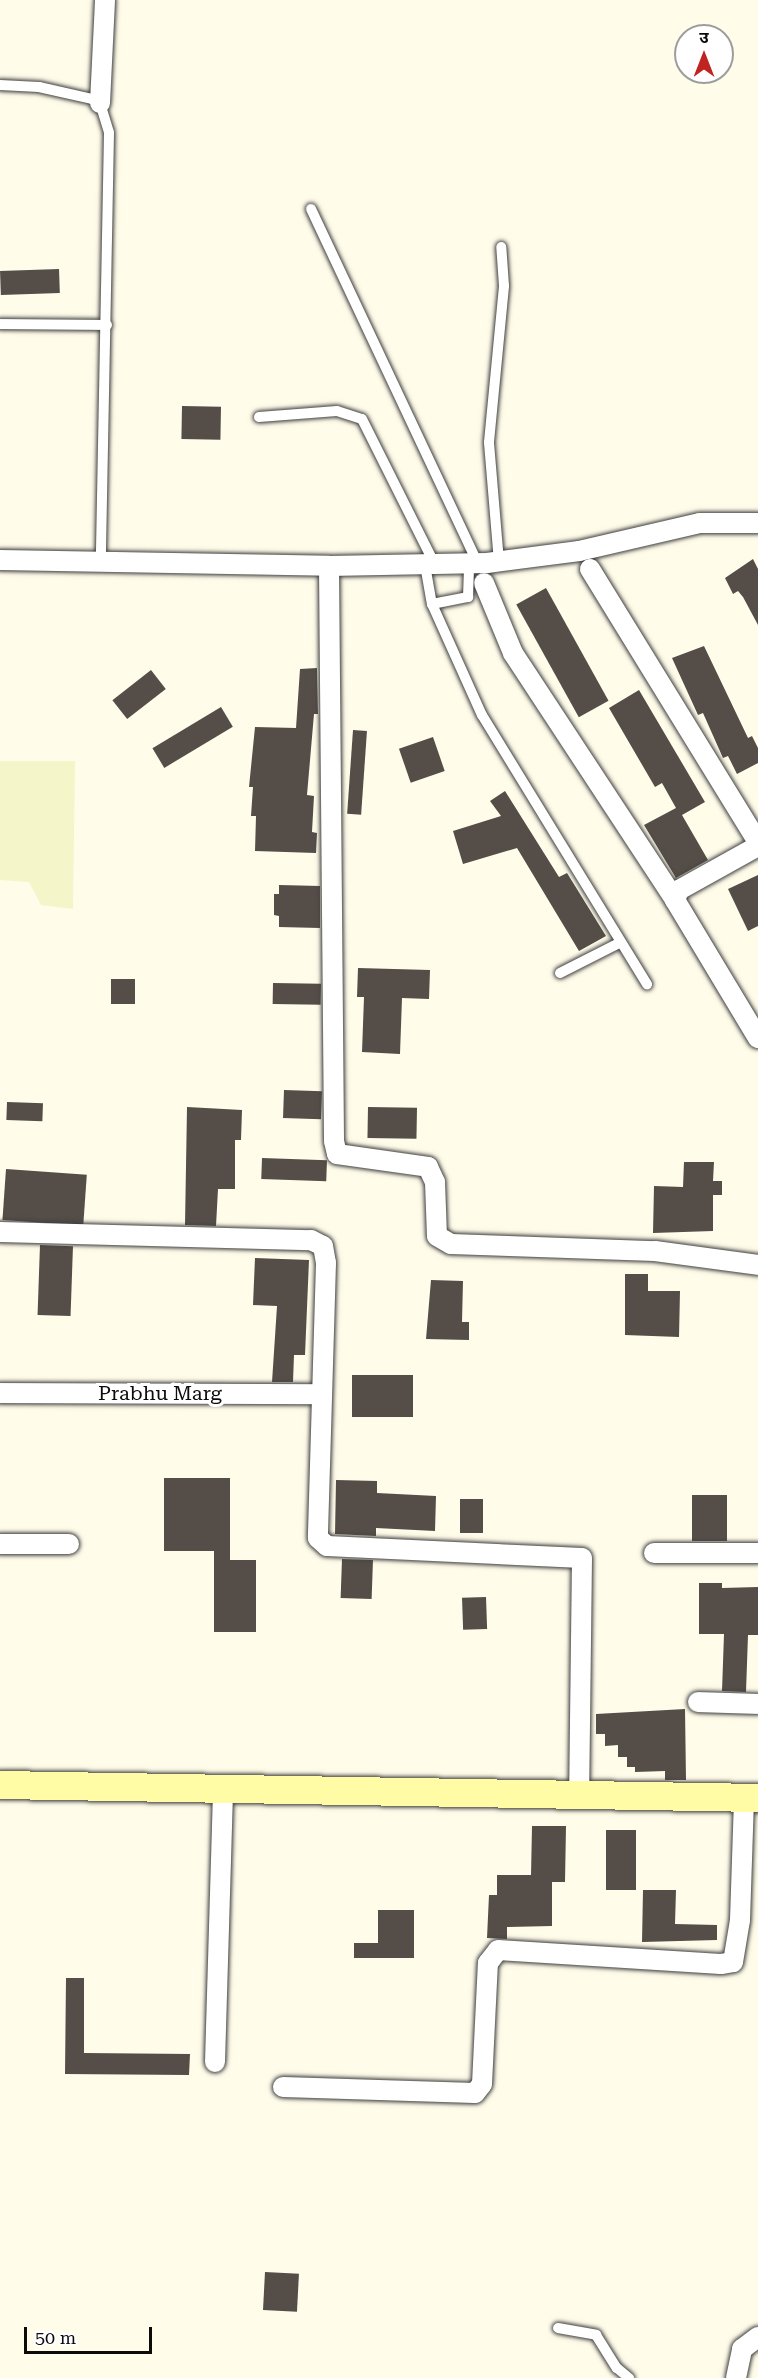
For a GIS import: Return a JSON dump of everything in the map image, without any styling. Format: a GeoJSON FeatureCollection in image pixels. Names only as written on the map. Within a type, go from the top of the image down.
{"type":"FeatureCollection","features":[{"type":"Feature","properties":{"kind":"street"},"geometry":{"type":"LineString","coordinates":[[100,103],[105,0]]}},
{"type":"Feature","properties":{"kind":"street"},"geometry":{"type":"LineString","coordinates":[[0,560],[329,566],[473,564],[579,551],[700,523],[758,523]]}},
{"type":"Feature","properties":{"kind":"street"},"geometry":{"type":"LineString","coordinates":[[329,566],[334,1141],[338,1154],[428,1167],[435,1182],[437,1236],[451,1244],[655,1251],[758,1265]]}},
{"type":"Feature","properties":{"kind":"street"},"geometry":{"type":"LineString","coordinates":[[590,569],[758,844],[679,890],[675,900]]}},
{"type":"Feature","properties":{"kind":"street"},"geometry":{"type":"LineString","coordinates":[[484,583],[513,653],[675,900],[758,1038]]}},
{"type":"Feature","properties":{"kind":"street"},"geometry":{"type":"LineString","coordinates":[[0,1232],[318,1242],[326,1253],[316,1532],[322,1543],[582,1558],[579,1795]]}},
{"type":"Feature","properties":{"kind":"street","name":"Prabhu Marg"},"geometry":{"type":"LineString","coordinates":[[0,1392],[321,1394]]}},
{"type":"Feature","properties":{"kind":"street"},"geometry":{"type":"LineString","coordinates":[[0,1544],[69,1544]]}},
{"type":"Feature","properties":{"kind":"street"},"geometry":{"type":"LineString","coordinates":[[654,1553],[758,1553]]}},
{"type":"Feature","properties":{"kind":"street"},"geometry":{"type":"LineString","coordinates":[[698,1702],[758,1704]]}},
{"type":"Feature","properties":{"kind":"street"},"geometry":{"type":"LineString","coordinates":[[0,1785],[751,1798],[740,1920],[733,1962],[721,1964],[498,1950],[488,1963],[482,2084],[475,2093],[283,2087]]}},
{"type":"Feature","properties":{"kind":"street"},"geometry":{"type":"LineString","coordinates":[[215,2062],[223,1789]]}},
{"type":"Feature","properties":{"kind":"street"},"geometry":{"type":"LineString","coordinates":[[736,2378],[742,2349],[758,2337]]}},
{"type":"Feature","properties":{"kind":"lane"},"geometry":{"type":"LineString","coordinates":[[0,85],[62,91],[100,103],[109,133],[101,561]]}},
{"type":"Feature","properties":{"kind":"lane"},"geometry":{"type":"LineString","coordinates":[[311,209],[473,564],[468,597],[432,604]]}},
{"type":"Feature","properties":{"kind":"lane"},"geometry":{"type":"LineString","coordinates":[[499,562],[489,442],[503,303],[501,247]]}},
{"type":"Feature","properties":{"kind":"lane"},"geometry":{"type":"LineString","coordinates":[[0,324],[107,325]]}},
{"type":"Feature","properties":{"kind":"lane"},"geometry":{"type":"LineString","coordinates":[[260,417],[337,411],[362,419],[430,565],[432,604],[451,639],[482,715],[647,984]]}},
{"type":"Feature","properties":{"kind":"lane"},"geometry":{"type":"LineString","coordinates":[[560,973],[621,942]]}},
{"type":"Feature","properties":{"kind":"lane"},"geometry":{"type":"LineString","coordinates":[[558,2328],[596,2335],[617,2368],[630,2378]]}},
{"type":"Feature","properties":{"kind":"green space"},"geometry":{"type":"Polygon","coordinates":[[[0,761],[75,761],[73,909],[41,905],[29,882],[0,880],[0,761]]]}},
{"type":"Feature","properties":{"kind":"building"},"geometry":{"type":"Polygon","coordinates":[[[59,269],[60,293],[1,295],[0,271],[59,269]]]}},
{"type":"Feature","properties":{"kind":"building"},"geometry":{"type":"Polygon","coordinates":[[[182,406],[221,407],[220,440],[181,439],[182,406]]]}},
{"type":"Feature","properties":{"kind":"building"},"geometry":{"type":"Polygon","coordinates":[[[753,559],[758,569],[758,625],[743,597],[738,591],[733,594],[725,578],[753,559]]]}},
{"type":"Feature","properties":{"kind":"building"},"geometry":{"type":"Polygon","coordinates":[[[546,588],[609,701],[579,717],[516,604],[546,588]]]}},
{"type":"Feature","properties":{"kind":"building"},"geometry":{"type":"Polygon","coordinates":[[[704,646],[748,738],[752,736],[758,748],[758,763],[737,774],[728,756],[723,758],[703,713],[698,715],[672,658],[704,646]]]}},
{"type":"Feature","properties":{"kind":"building"},"geometry":{"type":"Polygon","coordinates":[[[317,668],[318,714],[314,714],[307,795],[314,796],[312,832],[317,833],[316,853],[255,851],[256,816],[251,816],[253,787],[249,787],[255,727],[296,728],[300,669],[317,668]]]}},
{"type":"Feature","properties":{"kind":"building"},"geometry":{"type":"Polygon","coordinates":[[[151,670],[166,689],[127,719],[112,700],[151,670]]]}},
{"type":"Feature","properties":{"kind":"building"},"geometry":{"type":"Polygon","coordinates":[[[639,690],[705,802],[682,815],[708,860],[676,878],[644,825],[676,808],[662,783],[655,787],[609,708],[639,690]]]}},
{"type":"Feature","properties":{"kind":"building"},"geometry":{"type":"Polygon","coordinates":[[[221,707],[233,727],[164,768],[152,748],[221,707]]]}},
{"type":"Feature","properties":{"kind":"building"},"geometry":{"type":"Polygon","coordinates":[[[353,730],[367,731],[361,815],[347,814],[353,730]]]}},
{"type":"Feature","properties":{"kind":"building"},"geometry":{"type":"Polygon","coordinates":[[[433,737],[445,771],[411,783],[399,749],[433,737]]]}},
{"type":"Feature","properties":{"kind":"building"},"geometry":{"type":"Polygon","coordinates":[[[505,791],[559,877],[567,873],[606,936],[579,951],[517,848],[463,864],[453,831],[501,816],[490,801],[505,791]]]}},
{"type":"Feature","properties":{"kind":"building"},"geometry":{"type":"Polygon","coordinates":[[[758,875],[758,926],[748,931],[728,889],[758,875]]]}},
{"type":"Feature","properties":{"kind":"building"},"geometry":{"type":"Polygon","coordinates":[[[279,885],[320,886],[320,928],[279,927],[279,916],[274,915],[274,894],[279,894],[279,885]]]}},
{"type":"Feature","properties":{"kind":"building"},"geometry":{"type":"Polygon","coordinates":[[[358,968],[430,970],[429,999],[402,998],[400,1054],[362,1052],[364,997],[357,997],[358,968]]]}},
{"type":"Feature","properties":{"kind":"building"},"geometry":{"type":"Polygon","coordinates":[[[111,979],[135,979],[135,1004],[111,1004],[111,979]]]}},
{"type":"Feature","properties":{"kind":"building"},"geometry":{"type":"Polygon","coordinates":[[[273,983],[321,984],[321,1005],[273,1004],[273,983]]]}},
{"type":"Feature","properties":{"kind":"building"},"geometry":{"type":"Polygon","coordinates":[[[284,1090],[322,1091],[321,1119],[283,1118],[284,1090]]]}},
{"type":"Feature","properties":{"kind":"building"},"geometry":{"type":"Polygon","coordinates":[[[7,1102],[43,1103],[42,1121],[6,1120],[7,1102]]]}},
{"type":"Feature","properties":{"kind":"building"},"geometry":{"type":"Polygon","coordinates":[[[187,1107],[242,1110],[241,1140],[235,1140],[235,1189],[218,1189],[216,1226],[185,1225],[187,1107]]]}},
{"type":"Feature","properties":{"kind":"building"},"geometry":{"type":"Polygon","coordinates":[[[368,1107],[417,1108],[416,1139],[367,1138],[368,1107]]]}},
{"type":"Feature","properties":{"kind":"building"},"geometry":{"type":"Polygon","coordinates":[[[262,1158],[327,1160],[326,1181],[261,1179],[262,1158]]]}},
{"type":"Feature","properties":{"kind":"building"},"geometry":{"type":"Polygon","coordinates":[[[684,1162],[714,1162],[713,1181],[722,1181],[722,1195],[713,1195],[713,1231],[653,1233],[654,1186],[683,1187],[684,1162]]]}},
{"type":"Feature","properties":{"kind":"building"},"geometry":{"type":"Polygon","coordinates":[[[6,1169],[87,1175],[83,1226],[2,1220],[6,1169]]]}},
{"type":"Feature","properties":{"kind":"building"},"geometry":{"type":"Polygon","coordinates":[[[40,1245],[73,1246],[71,1316],[38,1315],[40,1245]]]}},
{"type":"Feature","properties":{"kind":"building"},"geometry":{"type":"Polygon","coordinates":[[[255,1258],[309,1260],[305,1355],[294,1355],[293,1382],[272,1382],[277,1306],[253,1305],[255,1258]]]}},
{"type":"Feature","properties":{"kind":"building"},"geometry":{"type":"Polygon","coordinates":[[[625,1274],[648,1274],[648,1291],[680,1291],[679,1337],[625,1335],[625,1274]]]}},
{"type":"Feature","properties":{"kind":"building"},"geometry":{"type":"Polygon","coordinates":[[[431,1280],[463,1281],[462,1322],[469,1322],[469,1340],[426,1339],[431,1280]]]}},
{"type":"Feature","properties":{"kind":"building"},"geometry":{"type":"Polygon","coordinates":[[[352,1375],[413,1375],[413,1417],[352,1417],[352,1375]]]}},
{"type":"Feature","properties":{"kind":"building"},"geometry":{"type":"Polygon","coordinates":[[[164,1478],[230,1478],[230,1560],[256,1560],[256,1632],[214,1632],[214,1551],[164,1551],[164,1478]]]}},
{"type":"Feature","properties":{"kind":"building"},"geometry":{"type":"Polygon","coordinates":[[[336,1480],[377,1481],[377,1493],[436,1496],[435,1531],[376,1528],[376,1536],[335,1534],[336,1480]]]}},
{"type":"Feature","properties":{"kind":"building"},"geometry":{"type":"Polygon","coordinates":[[[692,1495],[727,1495],[727,1541],[692,1541],[692,1495]]]}},
{"type":"Feature","properties":{"kind":"building"},"geometry":{"type":"Polygon","coordinates":[[[460,1499],[483,1499],[483,1533],[460,1533],[460,1499]]]}},
{"type":"Feature","properties":{"kind":"building"},"geometry":{"type":"Polygon","coordinates":[[[342,1559],[373,1560],[372,1599],[341,1598],[342,1559]]]}},
{"type":"Feature","properties":{"kind":"building"},"geometry":{"type":"Polygon","coordinates":[[[699,1583],[722,1583],[722,1588],[758,1587],[758,1635],[748,1635],[746,1692],[722,1691],[724,1634],[699,1634],[699,1583]]]}},
{"type":"Feature","properties":{"kind":"building"},"geometry":{"type":"Polygon","coordinates":[[[486,1597],[487,1629],[463,1630],[462,1598],[486,1597]]]}},
{"type":"Feature","properties":{"kind":"building"},"geometry":{"type":"Polygon","coordinates":[[[685,1709],[686,1780],[665,1780],[665,1771],[635,1772],[635,1767],[627,1767],[627,1757],[618,1757],[618,1745],[605,1746],[605,1734],[596,1734],[596,1714],[685,1709]]]}},
{"type":"Feature","properties":{"kind":"building"},"geometry":{"type":"Polygon","coordinates":[[[532,1826],[566,1826],[565,1882],[552,1882],[552,1926],[507,1927],[507,1939],[487,1938],[489,1895],[497,1895],[497,1875],[531,1875],[532,1826]]]}},
{"type":"Feature","properties":{"kind":"building"},"geometry":{"type":"Polygon","coordinates":[[[606,1830],[636,1830],[636,1890],[606,1890],[606,1830]]]}},
{"type":"Feature","properties":{"kind":"building"},"geometry":{"type":"Polygon","coordinates":[[[643,1890],[676,1890],[675,1924],[717,1925],[717,1940],[642,1942],[643,1890]]]}},
{"type":"Feature","properties":{"kind":"building"},"geometry":{"type":"Polygon","coordinates":[[[378,1910],[414,1910],[414,1958],[354,1958],[354,1943],[378,1943],[378,1910]]]}},
{"type":"Feature","properties":{"kind":"building"},"geometry":{"type":"Polygon","coordinates":[[[66,1978],[84,1978],[84,2053],[190,2054],[189,2075],[65,2074],[66,1978]]]}},
{"type":"Feature","properties":{"kind":"building"},"geometry":{"type":"Polygon","coordinates":[[[265,2272],[299,2274],[297,2312],[263,2310],[265,2272]]]}}]}
